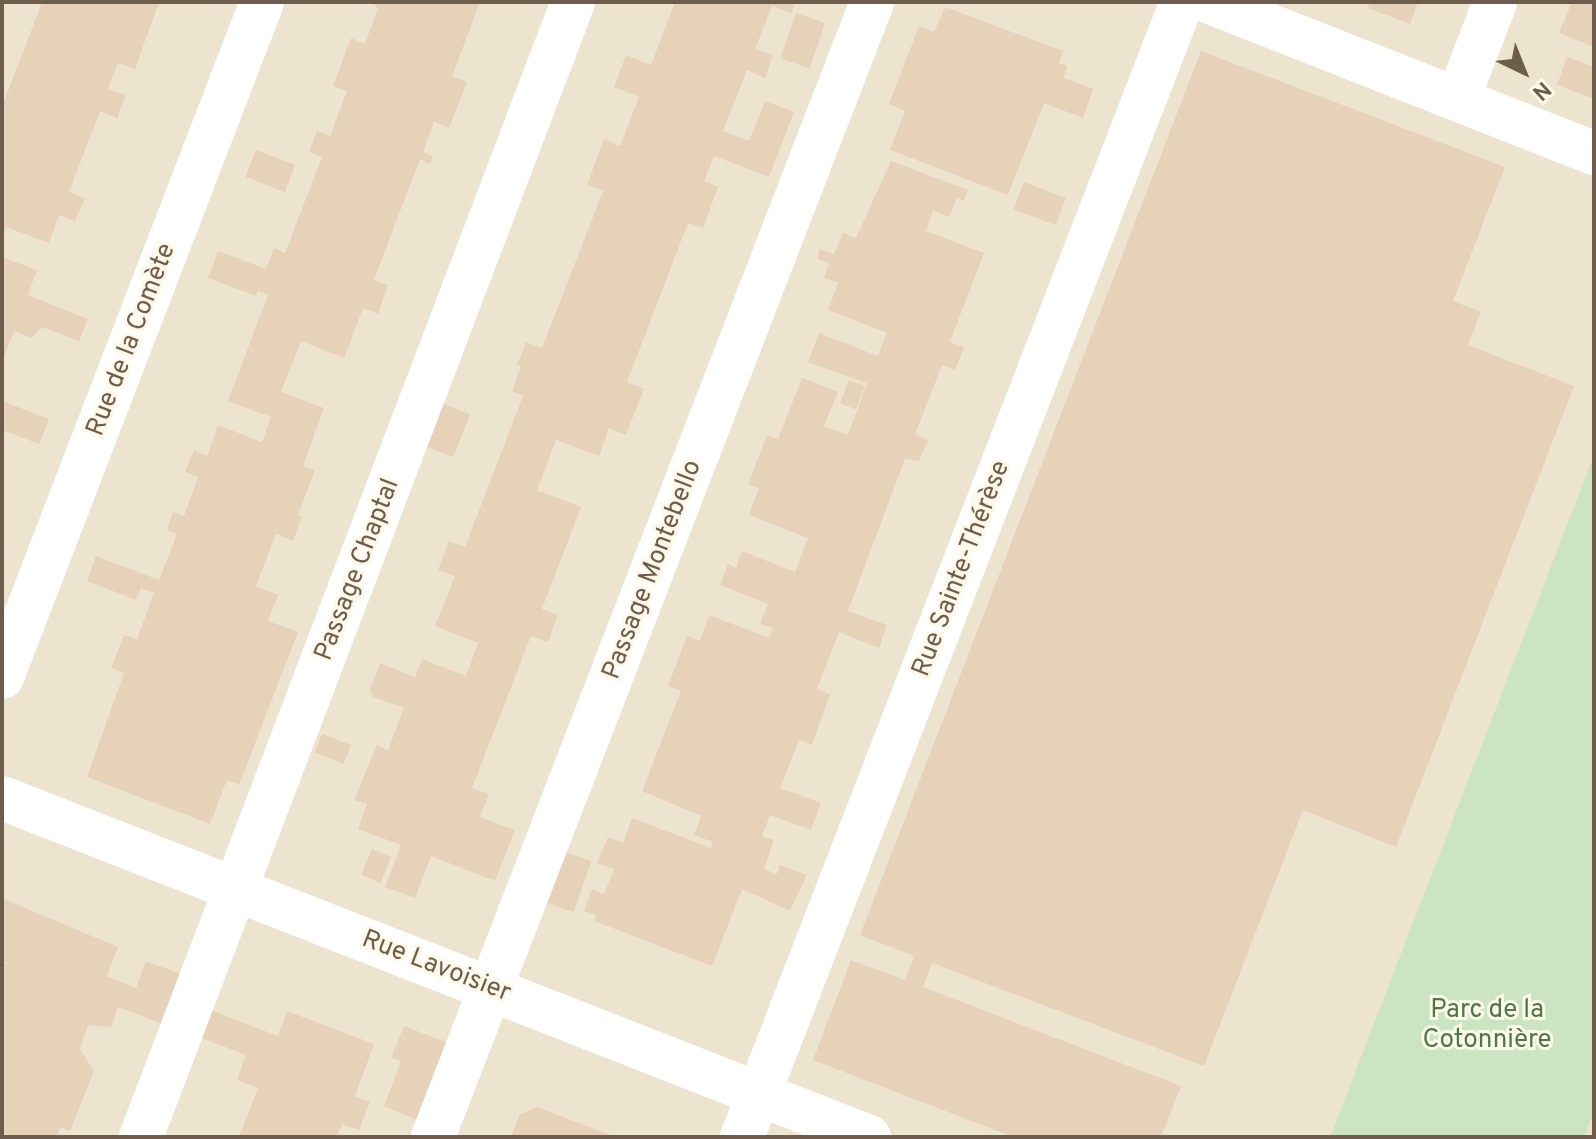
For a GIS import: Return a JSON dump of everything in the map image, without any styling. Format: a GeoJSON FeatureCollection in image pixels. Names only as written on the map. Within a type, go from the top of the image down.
{"type":"FeatureCollection","features":[{"type":"Feature","properties":{"kind":"street","name":"Rue de la Comète"},"geometry":{"type":"LineString","coordinates":[[2,677],[262,2]]}},
{"type":"Feature","properties":{"kind":"street","name":"Passage Chaptal"},"geometry":{"type":"LineString","coordinates":[[141,1137],[238,890],[573,2]]}},
{"type":"Feature","properties":{"kind":"street","name":"Passage Montebello"},"geometry":{"type":"LineString","coordinates":[[433,1137],[872,2]]}},
{"type":"Feature","properties":{"kind":"street","name":"Rue Sainte-Thérèse"},"geometry":{"type":"LineString","coordinates":[[742,1137],[1182,2]]}},
{"type":"Feature","properties":{"kind":"street"},"geometry":{"type":"LineString","coordinates":[[1210,2],[1594,153]]}},
{"type":"Feature","properties":{"kind":"street"},"geometry":{"type":"LineString","coordinates":[[1458,99],[1495,2]]}},
{"type":"Feature","properties":{"kind":"street","name":"Rue Lavoisier"},"geometry":{"type":"LineString","coordinates":[[2,798],[869,1137]]}},
{"type":"Feature","properties":{"kind":"shaded area"},"geometry":{"type":"Polygon","coordinates":[[[2,2],[1594,2],[1594,1137],[2,1137],[2,2]]]}},
{"type":"Feature","properties":{"kind":"green space","name":"Parc de la Cotonnière"},"geometry":{"type":"Polygon","coordinates":[[[1594,455],[1594,1111],[1584,1137],[1330,1137],[1594,455]]]}},
{"type":"Feature","properties":{"kind":"building"},"geometry":{"type":"Polygon","coordinates":[[[42,2],[159,2],[135,69],[118,63],[108,89],[126,95],[117,118],[100,111],[69,192],[85,198],[75,221],[59,215],[49,243],[6,227],[2,237],[2,107],[42,2]]]}},
{"type":"Feature","properties":{"kind":"building"},"geometry":{"type":"Polygon","coordinates":[[[372,2],[480,2],[452,76],[467,82],[449,128],[434,122],[423,152],[433,156],[430,164],[420,159],[374,280],[388,285],[378,314],[363,308],[344,358],[301,341],[281,392],[324,408],[303,466],[315,470],[298,515],[302,517],[293,541],[276,534],[256,586],[278,595],[268,621],[298,632],[239,785],[227,780],[210,824],[87,777],[124,673],[111,668],[124,635],[137,639],[154,593],[141,588],[136,600],[87,581],[96,556],[159,580],[177,534],[167,530],[173,512],[184,516],[198,477],[185,472],[194,450],[207,456],[218,425],[262,442],[271,417],[228,401],[268,295],[258,291],[256,296],[208,278],[218,251],[266,269],[274,248],[285,253],[322,157],[309,152],[317,131],[330,136],[347,91],[333,86],[351,38],[365,44],[378,9],[372,2]]]}},
{"type":"Feature","properties":{"kind":"building"},"geometry":{"type":"Polygon","coordinates":[[[675,2],[795,2],[791,13],[772,6],[755,49],[773,55],[765,78],[747,70],[723,131],[749,141],[765,101],[794,112],[769,177],[714,156],[704,181],[718,187],[703,228],[688,223],[627,382],[644,389],[626,435],[609,428],[599,456],[556,440],[537,490],[581,507],[542,609],[558,615],[548,642],[531,636],[472,788],[489,794],[480,817],[515,830],[495,881],[431,856],[415,898],[385,887],[401,845],[358,829],[367,804],[354,800],[377,745],[388,750],[404,708],[373,697],[370,690],[380,663],[415,677],[422,659],[466,676],[478,643],[435,626],[455,576],[438,570],[449,541],[465,547],[523,396],[512,391],[521,366],[517,365],[526,342],[542,348],[603,191],[587,185],[604,139],[620,146],[639,97],[614,87],[626,55],[651,65],[675,2]]]}},
{"type":"Feature","properties":{"kind":"building"},"geometry":{"type":"Polygon","coordinates":[[[1370,2],[1418,2],[1410,24],[1368,8],[1370,2]]]}},
{"type":"Feature","properties":{"kind":"building"},"geometry":{"type":"Polygon","coordinates":[[[1572,2],[1594,2],[1594,47],[1559,33],[1572,2]]]}},
{"type":"Feature","properties":{"kind":"building"},"geometry":{"type":"Polygon","coordinates":[[[945,7],[1063,51],[1059,63],[1067,66],[1064,78],[1093,89],[1083,118],[1044,103],[1008,195],[890,150],[905,111],[889,104],[919,26],[934,32],[945,7]]]}},
{"type":"Feature","properties":{"kind":"building"},"geometry":{"type":"Polygon","coordinates":[[[796,13],[825,23],[810,68],[780,58],[796,13]]]}},
{"type":"Feature","properties":{"kind":"building"},"geometry":{"type":"Polygon","coordinates":[[[1201,51],[1505,167],[1453,301],[1481,312],[1468,345],[1574,386],[1396,847],[1303,810],[1204,1066],[932,963],[923,987],[1181,1086],[1161,1137],[1013,1137],[813,1060],[851,960],[905,980],[914,956],[860,935],[1201,51]]]}},
{"type":"Feature","properties":{"kind":"building"},"geometry":{"type":"Polygon","coordinates":[[[1567,57],[1594,67],[1594,99],[1557,85],[1567,57]]]}},
{"type":"Feature","properties":{"kind":"building"},"geometry":{"type":"Polygon","coordinates":[[[256,150],[295,165],[285,192],[246,177],[256,150]]]}},
{"type":"Feature","properties":{"kind":"building"},"geometry":{"type":"Polygon","coordinates":[[[891,161],[968,190],[964,201],[957,198],[949,217],[933,210],[926,231],[984,253],[950,342],[964,347],[955,370],[942,365],[915,434],[928,440],[919,461],[905,459],[848,611],[887,625],[879,648],[839,632],[817,689],[830,694],[812,745],[799,740],[780,788],[821,803],[811,830],[770,815],[762,836],[774,840],[764,869],[777,874],[780,865],[807,875],[790,911],[742,889],[712,966],[594,921],[596,915],[584,911],[592,889],[604,894],[614,869],[597,863],[608,837],[623,843],[632,818],[711,848],[713,842],[694,835],[701,816],[642,791],[681,691],[668,686],[687,636],[700,641],[709,615],[769,638],[773,628],[760,624],[768,604],[720,585],[728,564],[736,568],[742,551],[795,572],[808,538],[749,515],[759,488],[748,484],[767,435],[778,439],[802,378],[838,392],[824,426],[848,435],[869,378],[866,383],[808,362],[819,333],[878,356],[887,333],[828,310],[838,283],[824,278],[829,263],[817,259],[820,249],[834,254],[843,233],[856,238],[891,161]]]}},
{"type":"Feature","properties":{"kind":"building"},"geometry":{"type":"Polygon","coordinates":[[[1024,182],[1066,198],[1056,225],[1014,209],[1024,182]]]}},
{"type":"Feature","properties":{"kind":"building"},"geometry":{"type":"Polygon","coordinates":[[[2,257],[37,270],[28,295],[88,319],[79,341],[42,327],[32,338],[14,331],[2,362],[2,257]]]}},
{"type":"Feature","properties":{"kind":"building"},"geometry":{"type":"Polygon","coordinates":[[[849,380],[865,386],[856,409],[840,403],[849,380]]]}},
{"type":"Feature","properties":{"kind":"building"},"geometry":{"type":"Polygon","coordinates":[[[2,401],[49,419],[39,444],[2,430],[2,401]]]}},
{"type":"Feature","properties":{"kind":"building"},"geometry":{"type":"Polygon","coordinates":[[[441,403],[470,414],[453,457],[425,446],[441,403]]]}},
{"type":"Feature","properties":{"kind":"building"},"geometry":{"type":"Polygon","coordinates":[[[322,734],[351,745],[344,764],[315,753],[322,734]]]}},
{"type":"Feature","properties":{"kind":"building"},"geometry":{"type":"Polygon","coordinates":[[[372,849],[391,857],[380,883],[361,875],[372,849]]]}},
{"type":"Feature","properties":{"kind":"building"},"geometry":{"type":"Polygon","coordinates":[[[562,851],[591,861],[574,912],[544,902],[562,851]]]}},
{"type":"Feature","properties":{"kind":"building"},"geometry":{"type":"Polygon","coordinates":[[[2,898],[118,947],[107,976],[136,988],[146,961],[189,977],[170,1027],[118,1007],[111,1027],[88,1025],[80,1049],[94,1071],[70,1131],[61,1127],[57,1137],[2,1137],[2,962],[12,966],[2,960],[2,898]]]}},
{"type":"Feature","properties":{"kind":"building"},"geometry":{"type":"Polygon","coordinates":[[[205,1008],[278,1036],[287,1011],[374,1044],[355,1096],[370,1102],[359,1130],[342,1124],[337,1137],[239,1137],[258,1088],[237,1080],[246,1055],[194,1035],[205,1008]]]}},
{"type":"Feature","properties":{"kind":"building"},"geometry":{"type":"Polygon","coordinates":[[[404,1026],[451,1044],[417,1120],[384,1106],[401,1061],[391,1058],[404,1026]]]}},
{"type":"Feature","properties":{"kind":"building"},"geometry":{"type":"Polygon","coordinates":[[[537,1107],[615,1137],[511,1137],[520,1114],[537,1107]]]}}]}
